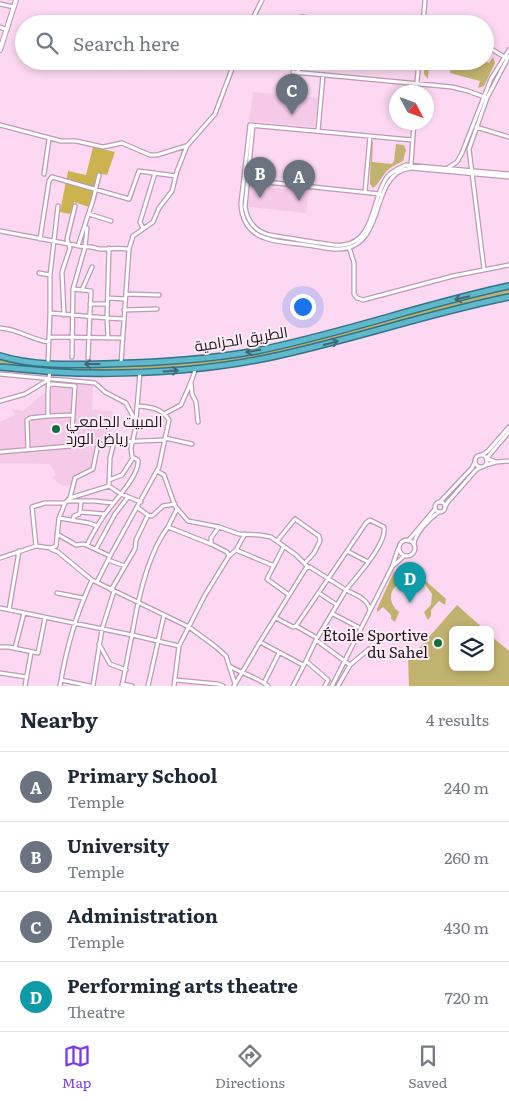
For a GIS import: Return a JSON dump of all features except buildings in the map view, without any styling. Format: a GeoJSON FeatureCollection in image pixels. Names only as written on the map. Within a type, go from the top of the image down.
{"type":"FeatureCollection","features":[{"type":"Feature","properties":{"kind":"highway","name":"الطريق الحزامية"},"geometry":{"type":"LineString","coordinates":[[0,356],[48,363],[122,364],[175,361],[255,351],[509,286]]}},
{"type":"Feature","properties":{"kind":"highway","name":"الطريق الحزامية"},"geometry":{"type":"LineString","coordinates":[[0,367],[84,373],[195,369],[270,358],[509,297]]}},
{"type":"Feature","properties":{"kind":"street"},"geometry":{"type":"LineString","coordinates":[[0,50],[16,0]]}},
{"type":"Feature","properties":{"kind":"street"},"geometry":{"type":"LineString","coordinates":[[254,15],[262,0]]}},
{"type":"Feature","properties":{"kind":"street"},"geometry":{"type":"LineString","coordinates":[[424,15],[425,0]]}},
{"type":"Feature","properties":{"kind":"street"},"geometry":{"type":"LineString","coordinates":[[0,5],[14,7]]}},
{"type":"Feature","properties":{"kind":"street"},"geometry":{"type":"LineString","coordinates":[[0,27],[7,30]]}},
{"type":"Feature","properties":{"kind":"street"},"geometry":{"type":"LineString","coordinates":[[494,50],[507,57]]}},
{"type":"Feature","properties":{"kind":"street"},"geometry":{"type":"LineString","coordinates":[[447,168],[454,165],[459,159],[474,126],[491,79],[507,57],[509,50]]}},
{"type":"Feature","properties":{"kind":"street"},"geometry":{"type":"LineString","coordinates":[[122,364],[129,249],[133,236],[156,219],[159,208],[173,190],[187,146],[215,114],[232,70]]}},
{"type":"Feature","properties":{"kind":"street"},"geometry":{"type":"LineString","coordinates":[[417,84],[418,70]]}},
{"type":"Feature","properties":{"kind":"street"},"geometry":{"type":"LineString","coordinates":[[294,72],[458,88],[485,98]]}},
{"type":"Feature","properties":{"kind":"street"},"geometry":{"type":"LineString","coordinates":[[318,131],[323,75]]}},
{"type":"Feature","properties":{"kind":"street"},"geometry":{"type":"LineString","coordinates":[[0,125],[61,141],[76,141],[102,147],[122,143],[153,156],[187,146]]}},
{"type":"Feature","properties":{"kind":"street"},"geometry":{"type":"LineString","coordinates":[[412,140],[253,125],[241,203],[243,218],[249,228],[267,239],[342,249],[361,241],[368,234],[381,195],[388,183],[395,175],[411,166],[458,169],[509,177]]}},
{"type":"Feature","properties":{"kind":"street"},"geometry":{"type":"LineString","coordinates":[[474,126],[509,137]]}},
{"type":"Feature","properties":{"kind":"street"},"geometry":{"type":"LineString","coordinates":[[474,126],[469,149],[484,269]]}},
{"type":"Feature","properties":{"kind":"street"},"geometry":{"type":"LineString","coordinates":[[411,166],[413,130]]}},
{"type":"Feature","properties":{"kind":"street"},"geometry":{"type":"LineString","coordinates":[[365,192],[370,136]]}},
{"type":"Feature","properties":{"kind":"street"},"geometry":{"type":"LineString","coordinates":[[44,174],[49,139]]}},
{"type":"Feature","properties":{"kind":"street"},"geometry":{"type":"LineString","coordinates":[[459,159],[458,169],[461,173]]}},
{"type":"Feature","properties":{"kind":"street"},"geometry":{"type":"LineString","coordinates":[[411,166],[461,173],[509,174]]}},
{"type":"Feature","properties":{"kind":"street"},"geometry":{"type":"LineString","coordinates":[[40,239],[52,177],[129,199],[139,171],[176,176]]}},
{"type":"Feature","properties":{"kind":"street"},"geometry":{"type":"LineString","coordinates":[[143,228],[140,222],[155,173]]}},
{"type":"Feature","properties":{"kind":"street"},"geometry":{"type":"LineString","coordinates":[[78,246],[100,175]]}},
{"type":"Feature","properties":{"kind":"street"},"geometry":{"type":"LineString","coordinates":[[246,180],[381,195]]}},
{"type":"Feature","properties":{"kind":"street"},"geometry":{"type":"LineString","coordinates":[[48,363],[50,274],[58,206]]}},
{"type":"Feature","properties":{"kind":"street"},"geometry":{"type":"LineString","coordinates":[[64,315],[61,277],[70,248],[67,239],[75,206]]}},
{"type":"Feature","properties":{"kind":"street"},"geometry":{"type":"LineString","coordinates":[[89,214],[111,221]]}},
{"type":"Feature","properties":{"kind":"street"},"geometry":{"type":"LineString","coordinates":[[72,357],[73,289],[85,247],[87,228]]}},
{"type":"Feature","properties":{"kind":"street"},"geometry":{"type":"LineString","coordinates":[[0,231],[85,247],[129,249]]}},
{"type":"Feature","properties":{"kind":"street"},"geometry":{"type":"LineString","coordinates":[[348,246],[354,263],[354,294],[359,299],[484,269],[509,265]]}},
{"type":"Feature","properties":{"kind":"street"},"geometry":{"type":"LineString","coordinates":[[108,338],[109,248]]}},
{"type":"Feature","properties":{"kind":"street"},"geometry":{"type":"LineString","coordinates":[[82,290],[92,267]]}},
{"type":"Feature","properties":{"kind":"street"},"geometry":{"type":"LineString","coordinates":[[39,273],[50,274]]}},
{"type":"Feature","properties":{"kind":"street"},"geometry":{"type":"LineString","coordinates":[[73,289],[91,291],[88,358]]}},
{"type":"Feature","properties":{"kind":"street"},"geometry":{"type":"LineString","coordinates":[[126,294],[159,295]]}},
{"type":"Feature","properties":{"kind":"street"},"geometry":{"type":"LineString","coordinates":[[108,298],[125,299]]}},
{"type":"Feature","properties":{"kind":"street"},"geometry":{"type":"LineString","coordinates":[[90,304],[107,304]]}},
{"type":"Feature","properties":{"kind":"street"},"geometry":{"type":"LineString","coordinates":[[124,310],[156,309]]}},
{"type":"Feature","properties":{"kind":"street"},"geometry":{"type":"LineString","coordinates":[[50,313],[124,319]]}},
{"type":"Feature","properties":{"kind":"street"},"geometry":{"type":"LineString","coordinates":[[0,328],[18,331],[37,341],[49,342]]}},
{"type":"Feature","properties":{"kind":"street"},"geometry":{"type":"LineString","coordinates":[[49,337],[123,338]]}},
{"type":"Feature","properties":{"kind":"street"},"geometry":{"type":"LineString","coordinates":[[28,369],[41,378]]}},
{"type":"Feature","properties":{"kind":"street"},"geometry":{"type":"LineString","coordinates":[[164,414],[181,405],[195,369]]}},
{"type":"Feature","properties":{"kind":"street"},"geometry":{"type":"LineString","coordinates":[[48,416],[48,380],[50,372]]}},
{"type":"Feature","properties":{"kind":"street"},"geometry":{"type":"LineString","coordinates":[[109,480],[122,474],[132,458],[131,448],[138,406],[140,372]]}},
{"type":"Feature","properties":{"kind":"street"},"geometry":{"type":"LineString","coordinates":[[0,374],[95,383],[105,392],[126,403],[130,407],[136,422]]}},
{"type":"Feature","properties":{"kind":"street"},"geometry":{"type":"LineString","coordinates":[[0,401],[24,394],[48,380]]}},
{"type":"Feature","properties":{"kind":"street"},"geometry":{"type":"LineString","coordinates":[[191,382],[198,422]]}},
{"type":"Feature","properties":{"kind":"street"},"geometry":{"type":"LineString","coordinates":[[0,452],[71,447],[74,386],[49,385]]}},
{"type":"Feature","properties":{"kind":"street"},"geometry":{"type":"LineString","coordinates":[[96,582],[157,471],[165,439],[169,420],[155,408],[138,406]]}},
{"type":"Feature","properties":{"kind":"street"},"geometry":{"type":"LineString","coordinates":[[28,450],[27,420],[48,416],[73,415]]}},
{"type":"Feature","properties":{"kind":"street"},"geometry":{"type":"LineString","coordinates":[[332,686],[392,567],[402,542],[407,541],[433,513],[436,504],[472,468],[476,457],[488,451],[509,427]]}},
{"type":"Feature","properties":{"kind":"street"},"geometry":{"type":"LineString","coordinates":[[486,466],[487,459],[509,432]]}},
{"type":"Feature","properties":{"kind":"street"},"geometry":{"type":"LineString","coordinates":[[50,548],[56,546],[59,518],[75,478],[94,468],[97,445],[165,439],[192,444]]}},
{"type":"Feature","properties":{"kind":"street"},"geometry":{"type":"LineString","coordinates":[[108,486],[110,458],[114,442]]}},
{"type":"Feature","properties":{"kind":"street"},"geometry":{"type":"LineString","coordinates":[[482,455],[496,462]]}},
{"type":"Feature","properties":{"kind":"street"},"geometry":{"type":"LineString","coordinates":[[87,545],[97,526],[121,494],[139,464],[138,460],[132,458]]}},
{"type":"Feature","properties":{"kind":"street"},"geometry":{"type":"LineString","coordinates":[[392,567],[401,557],[412,554],[414,541],[420,532],[443,510],[476,470],[496,462],[509,461]]}},
{"type":"Feature","properties":{"kind":"street"},"geometry":{"type":"LineString","coordinates":[[475,462],[478,467],[482,468]]}},
{"type":"Feature","properties":{"kind":"street"},"geometry":{"type":"LineString","coordinates":[[157,471],[164,475],[175,504],[190,522],[245,534],[265,535],[284,546],[306,565],[364,600],[370,610]]}},
{"type":"Feature","properties":{"kind":"street"},"geometry":{"type":"LineString","coordinates":[[108,486],[121,494],[141,502]]}},
{"type":"Feature","properties":{"kind":"street"},"geometry":{"type":"LineString","coordinates":[[67,501],[108,486]]}},
{"type":"Feature","properties":{"kind":"street"},"geometry":{"type":"LineString","coordinates":[[96,549],[115,514],[128,497]]}},
{"type":"Feature","properties":{"kind":"street"},"geometry":{"type":"LineString","coordinates":[[36,546],[32,507],[45,503],[67,501],[113,503]]}},
{"type":"Feature","properties":{"kind":"street"},"geometry":{"type":"LineString","coordinates":[[80,512],[81,502]]}},
{"type":"Feature","properties":{"kind":"street"},"geometry":{"type":"LineString","coordinates":[[440,502],[445,507]]}},
{"type":"Feature","properties":{"kind":"street"},"geometry":{"type":"LineString","coordinates":[[138,508],[148,515],[154,515],[166,505],[175,504]]}},
{"type":"Feature","properties":{"kind":"street"},"geometry":{"type":"LineString","coordinates":[[132,686],[122,685],[138,602],[154,555],[178,509]]}},
{"type":"Feature","properties":{"kind":"street"},"geometry":{"type":"LineString","coordinates":[[435,509],[439,512]]}},
{"type":"Feature","properties":{"kind":"street"},"geometry":{"type":"LineString","coordinates":[[73,520],[74,516],[80,512],[105,514]]}},
{"type":"Feature","properties":{"kind":"street"},"geometry":{"type":"LineString","coordinates":[[61,680],[91,686],[102,630],[113,590],[135,549],[136,540],[148,515]]}},
{"type":"Feature","properties":{"kind":"street"},"geometry":{"type":"LineString","coordinates":[[59,518],[97,526]]}},
{"type":"Feature","properties":{"kind":"street"},"geometry":{"type":"LineString","coordinates":[[234,685],[276,618],[320,541],[319,536],[294,519],[277,541]]}},
{"type":"Feature","properties":{"kind":"street"},"geometry":{"type":"LineString","coordinates":[[293,686],[316,639],[346,590],[368,562],[384,536],[385,530],[382,525],[372,520],[368,521],[296,626]]}},
{"type":"Feature","properties":{"kind":"street"},"geometry":{"type":"LineString","coordinates":[[210,544],[211,538],[219,527]]}},
{"type":"Feature","properties":{"kind":"street"},"geometry":{"type":"LineString","coordinates":[[168,528],[210,544],[227,552],[229,556]]}},
{"type":"Feature","properties":{"kind":"street"},"geometry":{"type":"LineString","coordinates":[[57,534],[76,545],[81,543],[96,549],[125,566]]}},
{"type":"Feature","properties":{"kind":"street"},"geometry":{"type":"LineString","coordinates":[[174,686],[179,646],[205,596],[229,556],[236,550],[245,534]]}},
{"type":"Feature","properties":{"kind":"street"},"geometry":{"type":"LineString","coordinates":[[407,541],[414,546]]}},
{"type":"Feature","properties":{"kind":"street"},"geometry":{"type":"LineString","coordinates":[[0,558],[36,546],[50,548],[58,552],[92,580],[189,627],[222,652],[230,667],[234,685]]}},
{"type":"Feature","properties":{"kind":"street"},"geometry":{"type":"LineString","coordinates":[[284,546],[267,579],[289,595]]}},
{"type":"Feature","properties":{"kind":"street"},"geometry":{"type":"LineString","coordinates":[[400,546],[400,553],[405,556]]}},
{"type":"Feature","properties":{"kind":"street"},"geometry":{"type":"LineString","coordinates":[[236,550],[274,566]]}},
{"type":"Feature","properties":{"kind":"street"},"geometry":{"type":"LineString","coordinates":[[9,610],[19,551]]}},
{"type":"Feature","properties":{"kind":"street"},"geometry":{"type":"LineString","coordinates":[[347,551],[368,562]]}},
{"type":"Feature","properties":{"kind":"street"},"geometry":{"type":"LineString","coordinates":[[60,686],[65,656],[74,624],[83,598],[92,580]]}},
{"type":"Feature","properties":{"kind":"street"},"geometry":{"type":"LineString","coordinates":[[57,593],[83,598]]}},
{"type":"Feature","properties":{"kind":"street"},"geometry":{"type":"LineString","coordinates":[[318,593],[337,605]]}},
{"type":"Feature","properties":{"kind":"street"},"geometry":{"type":"LineString","coordinates":[[0,608],[179,646]]}},
{"type":"Feature","properties":{"kind":"street"},"geometry":{"type":"LineString","coordinates":[[14,648],[24,613]]}},
{"type":"Feature","properties":{"kind":"street"},"geometry":{"type":"LineString","coordinates":[[333,614],[358,627]]}},
{"type":"Feature","properties":{"kind":"street"},"geometry":{"type":"LineString","coordinates":[[148,686],[164,615]]}},
{"type":"Feature","properties":{"kind":"street"},"geometry":{"type":"LineString","coordinates":[[0,648],[14,648],[31,653],[38,652],[45,618]]}},
{"type":"Feature","properties":{"kind":"street"},"geometry":{"type":"LineString","coordinates":[[276,618],[293,627],[296,626],[350,665]]}},
{"type":"Feature","properties":{"kind":"street"},"geometry":{"type":"LineString","coordinates":[[260,642],[303,666]]}},
{"type":"Feature","properties":{"kind":"street"},"geometry":{"type":"LineString","coordinates":[[99,644],[110,664],[126,670]]}},
{"type":"Feature","properties":{"kind":"street"},"geometry":{"type":"LineString","coordinates":[[338,686],[350,665],[369,649]]}},
{"type":"Feature","properties":{"kind":"street"},"geometry":{"type":"LineString","coordinates":[[25,686],[31,653]]}},
{"type":"Feature","properties":{"kind":"street"},"geometry":{"type":"LineString","coordinates":[[264,683],[279,653]]}},
{"type":"Feature","properties":{"kind":"street"},"geometry":{"type":"LineString","coordinates":[[306,661],[328,680],[325,686]]}},
{"type":"Feature","properties":{"kind":"street"},"geometry":{"type":"LineString","coordinates":[[230,667],[258,678],[268,686]]}},
{"type":"Feature","properties":{"kind":"street"},"geometry":{"type":"LineString","coordinates":[[0,674],[26,677]]}},
{"type":"Feature","properties":{"kind":"street"},"geometry":{"type":"LineString","coordinates":[[175,680],[223,686]]}},
{"type":"Feature","properties":{"kind":"shaded area"},"geometry":{"type":"Polygon","coordinates":[[[424,70],[429,70],[428,79],[424,74],[424,70]]]}},
{"type":"Feature","properties":{"kind":"shaded area"},"geometry":{"type":"Polygon","coordinates":[[[450,70],[492,70],[484,86],[478,88],[480,81],[450,73],[450,70]]]}},
{"type":"Feature","properties":{"kind":"shaded area"},"geometry":{"type":"Polygon","coordinates":[[[253,92],[318,98],[315,127],[249,121],[253,92]]]}},
{"type":"Feature","properties":{"kind":"shaded area"},"geometry":{"type":"Polygon","coordinates":[[[371,142],[373,142],[372,162],[392,164],[396,144],[404,145],[406,150],[403,161],[388,170],[373,188],[370,184],[371,142]]]}},
{"type":"Feature","properties":{"kind":"shaded area"},"geometry":{"type":"Polygon","coordinates":[[[93,147],[115,152],[107,175],[98,173],[89,207],[74,202],[70,214],[60,212],[68,171],[86,175],[93,147]]]}},
{"type":"Feature","properties":{"kind":"shaded area"},"geometry":{"type":"Polygon","coordinates":[[[251,185],[309,192],[306,213],[248,207],[251,185]]]}},
{"type":"Feature","properties":{"kind":"shaded area"},"geometry":{"type":"Polygon","coordinates":[[[509,288],[509,294],[285,352],[221,364],[126,370],[0,365],[0,358],[10,360],[147,365],[247,354],[509,288]]]}},
{"type":"Feature","properties":{"kind":"shaded area","name":"المبيت الجامعي رياض الورد"},"geometry":{"type":"Polygon","coordinates":[[[46,384],[91,384],[93,386],[92,410],[111,411],[113,413],[111,435],[102,437],[102,443],[94,443],[92,467],[90,470],[71,478],[71,485],[63,486],[52,478],[56,474],[50,464],[0,463],[0,422],[15,415],[12,409],[23,411],[46,392],[46,384]]]}},
{"type":"Feature","properties":{"kind":"shaded area"},"geometry":{"type":"Polygon","coordinates":[[[394,572],[402,574],[406,581],[396,586],[391,594],[392,604],[399,612],[395,622],[383,607],[377,612],[394,572]]]}},
{"type":"Feature","properties":{"kind":"shaded area"},"geometry":{"type":"Polygon","coordinates":[[[419,575],[446,599],[445,605],[439,601],[431,610],[431,616],[428,620],[424,612],[431,605],[432,594],[425,584],[416,582],[419,575]]]}},
{"type":"Feature","properties":{"kind":"shaded area","name":"Étoile Sportive du Sahel"},"geometry":{"type":"Polygon","coordinates":[[[457,605],[481,626],[449,626],[449,671],[494,671],[494,638],[509,651],[509,686],[409,686],[408,656],[413,655],[457,605]]]}},
{"type":"Feature","properties":{"kind":"place","name":"Administration"},"geometry":{"type":"Point","coordinates":[292,115]}},
{"type":"Feature","properties":{"kind":"place","name":"University"},"geometry":{"type":"Point","coordinates":[260,198]}},
{"type":"Feature","properties":{"kind":"place","name":"Primary School"},"geometry":{"type":"Point","coordinates":[299,201]}},
{"type":"Feature","properties":{"kind":"place","name":"المبيت الجامعي رياض الورد"},"geometry":{"type":"Point","coordinates":[56,429]}},
{"type":"Feature","properties":{"kind":"place","name":"Performing arts theatre"},"geometry":{"type":"Point","coordinates":[410,603]}},
{"type":"Feature","properties":{"kind":"place","name":"Étoile Sportive du Sahel"},"geometry":{"type":"Point","coordinates":[438,643]}}]}
